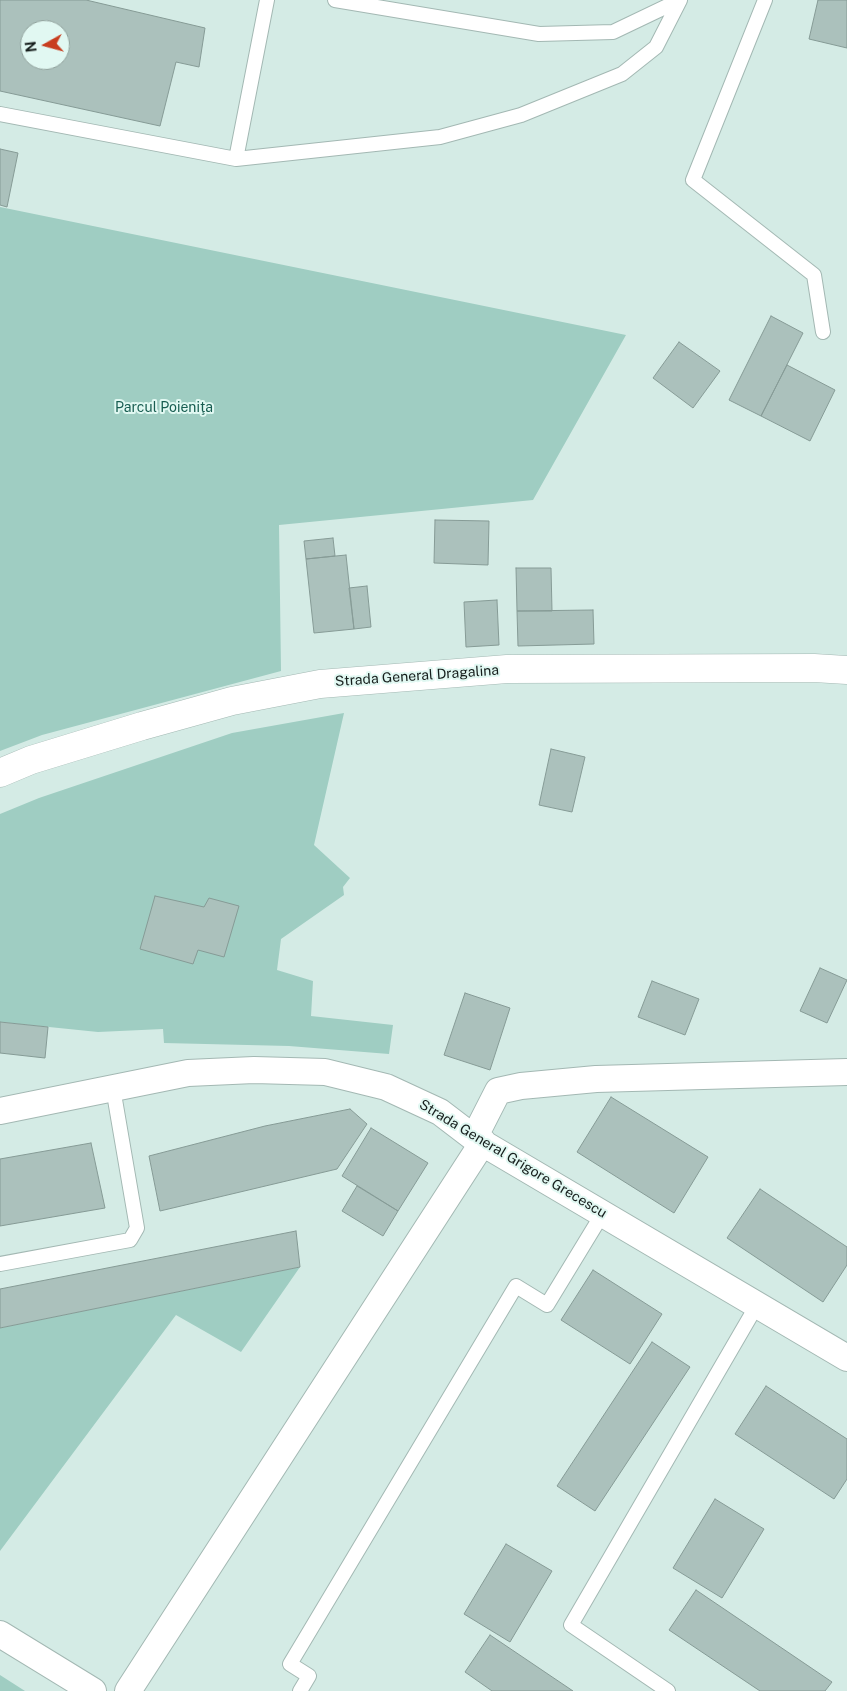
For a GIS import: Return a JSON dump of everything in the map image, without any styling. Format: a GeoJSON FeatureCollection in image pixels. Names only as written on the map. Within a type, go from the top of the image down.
{"type":"FeatureCollection","features":[{"type":"Feature","properties":{"kind":"main road","name":"Strada General Dragalina"},"geometry":{"type":"LineString","coordinates":[[0,773],[31,760],[232,701],[320,684],[506,670],[814,668],[847,670]]}},
{"type":"Feature","properties":{"kind":"street","name":"Strada General Grigore Grecescu"},"geometry":{"type":"LineString","coordinates":[[0,1111],[188,1073],[254,1070],[326,1072],[386,1087],[440,1112],[479,1140],[847,1358]]}},
{"type":"Feature","properties":{"kind":"street"},"geometry":{"type":"LineString","coordinates":[[128,1691],[479,1140],[498,1091],[521,1086],[596,1079],[847,1072]]}},
{"type":"Feature","properties":{"kind":"street"},"geometry":{"type":"LineString","coordinates":[[0,1634],[93,1691]]}},
{"type":"Feature","properties":{"kind":"lane"},"geometry":{"type":"LineString","coordinates":[[236,159],[267,0]]}},
{"type":"Feature","properties":{"kind":"lane"},"geometry":{"type":"LineString","coordinates":[[335,0],[539,34],[613,32],[680,0]]}},
{"type":"Feature","properties":{"kind":"lane"},"geometry":{"type":"LineString","coordinates":[[0,114],[236,159],[440,137],[521,115],[622,74],[656,47],[680,0]]}},
{"type":"Feature","properties":{"kind":"lane"},"geometry":{"type":"LineString","coordinates":[[765,0],[693,180],[814,275],[823,332]]}},
{"type":"Feature","properties":{"kind":"lane"},"geometry":{"type":"LineString","coordinates":[[0,1264],[130,1240],[134,1234],[137,1228],[113,1088]]}},
{"type":"Feature","properties":{"kind":"lane"},"geometry":{"type":"LineString","coordinates":[[300,1691],[309,1676],[290,1664],[516,1286],[547,1305],[603,1213]]}},
{"type":"Feature","properties":{"kind":"lane"},"geometry":{"type":"LineString","coordinates":[[668,1691],[570,1625],[757,1305]]}},
{"type":"Feature","properties":{"kind":"green space","name":"Parcul Poieniţa"},"geometry":{"type":"Polygon","coordinates":[[[0,207],[626,335],[533,500],[279,525],[281,671],[42,735],[0,751],[0,207]]]}},
{"type":"Feature","properties":{"kind":"green space"},"geometry":{"type":"Polygon","coordinates":[[[344,713],[314,845],[350,878],[343,887],[344,895],[281,939],[277,970],[313,981],[311,1016],[393,1025],[389,1054],[289,1046],[164,1043],[163,1029],[98,1032],[0,1022],[0,814],[39,798],[232,733],[344,713]]]}},
{"type":"Feature","properties":{"kind":"green space"},"geometry":{"type":"Polygon","coordinates":[[[300,1267],[241,1352],[176,1315],[0,1551],[0,1328],[300,1267]]]}},
{"type":"Feature","properties":{"kind":"green space"},"geometry":{"type":"Polygon","coordinates":[[[0,1675],[25,1691],[0,1691],[0,1675]]]}},
{"type":"Feature","properties":{"kind":"building"},"geometry":{"type":"Polygon","coordinates":[[[0,0],[86,0],[205,28],[199,67],[176,62],[160,126],[0,91],[0,0]]]}},
{"type":"Feature","properties":{"kind":"building"},"geometry":{"type":"Polygon","coordinates":[[[818,0],[847,0],[847,48],[809,39],[818,0]]]}},
{"type":"Feature","properties":{"kind":"building"},"geometry":{"type":"Polygon","coordinates":[[[0,149],[18,153],[7,207],[0,205],[0,149]]]}},
{"type":"Feature","properties":{"kind":"building"},"geometry":{"type":"Polygon","coordinates":[[[771,316],[803,333],[761,416],[729,400],[771,316]]]}},
{"type":"Feature","properties":{"kind":"building"},"geometry":{"type":"Polygon","coordinates":[[[679,342],[720,371],[693,408],[653,378],[679,342]]]}},
{"type":"Feature","properties":{"kind":"building"},"geometry":{"type":"Polygon","coordinates":[[[787,365],[835,390],[810,441],[761,416],[787,365]]]}},
{"type":"Feature","properties":{"kind":"building"},"geometry":{"type":"Polygon","coordinates":[[[435,520],[489,521],[488,565],[434,563],[435,520]]]}},
{"type":"Feature","properties":{"kind":"building"},"geometry":{"type":"Polygon","coordinates":[[[333,538],[335,556],[306,559],[304,541],[333,538]]]}},
{"type":"Feature","properties":{"kind":"building"},"geometry":{"type":"Polygon","coordinates":[[[346,555],[354,629],[314,633],[306,559],[346,555]]]}},
{"type":"Feature","properties":{"kind":"building"},"geometry":{"type":"Polygon","coordinates":[[[516,568],[551,568],[552,611],[517,611],[516,568]]]}},
{"type":"Feature","properties":{"kind":"building"},"geometry":{"type":"Polygon","coordinates":[[[367,586],[371,627],[354,629],[349,588],[367,586]]]}},
{"type":"Feature","properties":{"kind":"building"},"geometry":{"type":"Polygon","coordinates":[[[497,600],[499,645],[466,647],[464,602],[497,600]]]}},
{"type":"Feature","properties":{"kind":"building"},"geometry":{"type":"Polygon","coordinates":[[[593,610],[594,644],[518,646],[517,611],[593,610]]]}},
{"type":"Feature","properties":{"kind":"building"},"geometry":{"type":"Polygon","coordinates":[[[551,749],[585,757],[572,812],[539,805],[551,749]]]}},
{"type":"Feature","properties":{"kind":"building"},"geometry":{"type":"Polygon","coordinates":[[[155,896],[204,907],[209,898],[239,906],[224,957],[198,950],[193,964],[140,949],[155,896]]]}},
{"type":"Feature","properties":{"kind":"building"},"geometry":{"type":"Polygon","coordinates":[[[820,968],[847,980],[827,1023],[800,1011],[820,968]]]}},
{"type":"Feature","properties":{"kind":"building"},"geometry":{"type":"Polygon","coordinates":[[[652,981],[699,999],[685,1035],[638,1017],[652,981]]]}},
{"type":"Feature","properties":{"kind":"building"},"geometry":{"type":"Polygon","coordinates":[[[465,993],[510,1008],[490,1070],[444,1055],[465,993]]]}},
{"type":"Feature","properties":{"kind":"building"},"geometry":{"type":"Polygon","coordinates":[[[0,1022],[48,1027],[45,1058],[0,1053],[0,1022]]]}},
{"type":"Feature","properties":{"kind":"building"},"geometry":{"type":"Polygon","coordinates":[[[611,1097],[708,1157],[674,1213],[577,1152],[611,1097]]]}},
{"type":"Feature","properties":{"kind":"building"},"geometry":{"type":"Polygon","coordinates":[[[350,1109],[367,1124],[337,1169],[160,1211],[149,1156],[265,1126],[350,1109]]]}},
{"type":"Feature","properties":{"kind":"building"},"geometry":{"type":"Polygon","coordinates":[[[371,1128],[428,1163],[398,1211],[342,1176],[371,1128]]]}},
{"type":"Feature","properties":{"kind":"building"},"geometry":{"type":"Polygon","coordinates":[[[91,1143],[105,1208],[0,1226],[0,1159],[91,1143]]]}},
{"type":"Feature","properties":{"kind":"building"},"geometry":{"type":"Polygon","coordinates":[[[357,1186],[398,1211],[383,1236],[342,1211],[357,1186]]]}},
{"type":"Feature","properties":{"kind":"building"},"geometry":{"type":"Polygon","coordinates":[[[760,1189],[847,1247],[847,1265],[823,1302],[727,1238],[760,1189]]]}},
{"type":"Feature","properties":{"kind":"building"},"geometry":{"type":"Polygon","coordinates":[[[296,1231],[300,1267],[0,1328],[0,1289],[296,1231]]]}},
{"type":"Feature","properties":{"kind":"building"},"geometry":{"type":"Polygon","coordinates":[[[593,1270],[662,1314],[630,1364],[561,1320],[593,1270]]]}},
{"type":"Feature","properties":{"kind":"building"},"geometry":{"type":"Polygon","coordinates":[[[652,1342],[690,1367],[595,1511],[557,1486],[652,1342]]]}},
{"type":"Feature","properties":{"kind":"building"},"geometry":{"type":"Polygon","coordinates":[[[766,1386],[847,1439],[847,1479],[834,1499],[735,1434],[766,1386]]]}},
{"type":"Feature","properties":{"kind":"building"},"geometry":{"type":"Polygon","coordinates":[[[715,1499],[764,1529],[722,1598],[673,1568],[715,1499]]]}},
{"type":"Feature","properties":{"kind":"building"},"geometry":{"type":"Polygon","coordinates":[[[506,1544],[552,1571],[510,1642],[464,1614],[506,1544]]]}},
{"type":"Feature","properties":{"kind":"building"},"geometry":{"type":"Polygon","coordinates":[[[696,1590],[832,1682],[825,1691],[760,1691],[669,1630],[696,1590]]]}},
{"type":"Feature","properties":{"kind":"building"},"geometry":{"type":"Polygon","coordinates":[[[490,1635],[573,1691],[492,1691],[465,1672],[490,1635]]]}}]}
